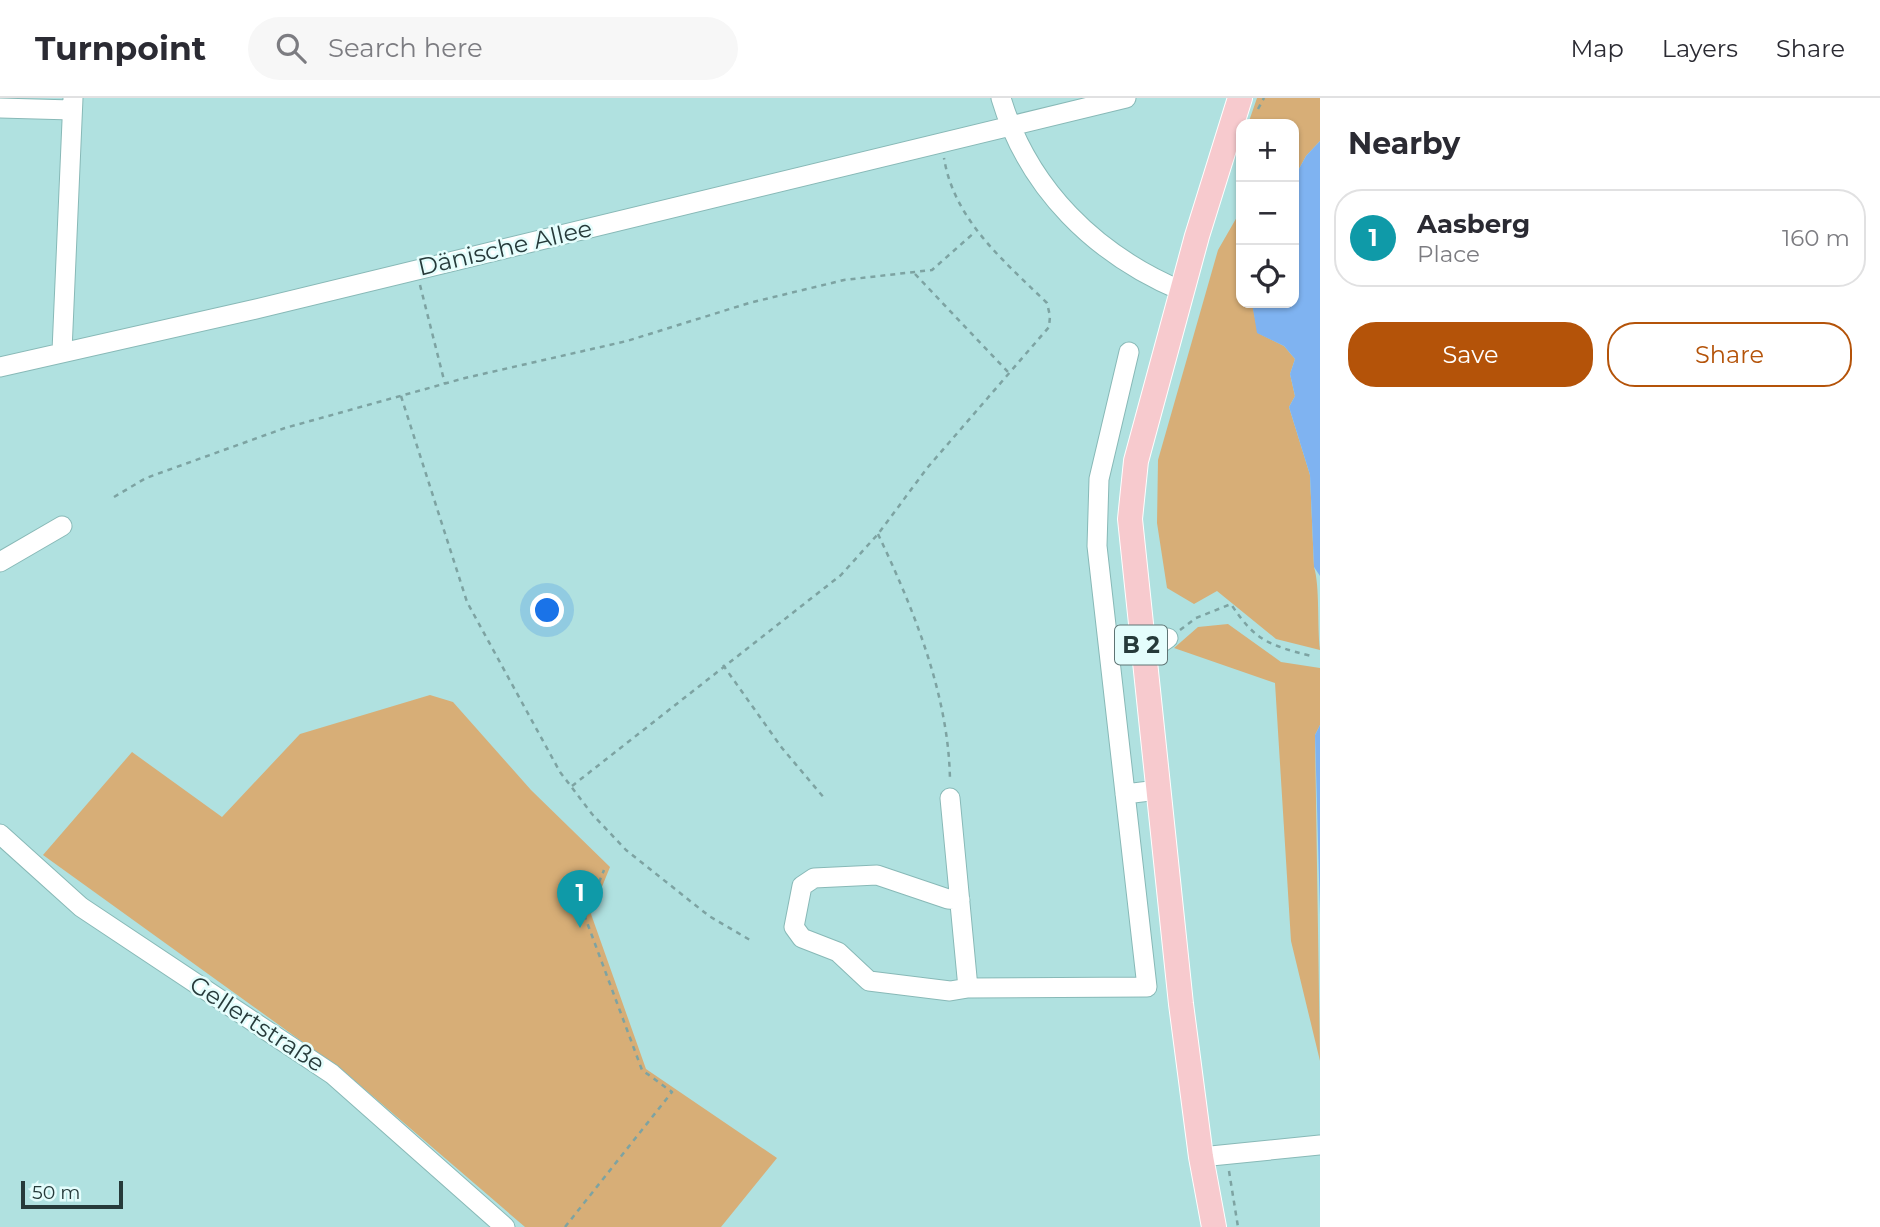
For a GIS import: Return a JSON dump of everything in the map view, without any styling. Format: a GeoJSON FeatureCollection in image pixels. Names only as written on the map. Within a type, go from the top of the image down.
{"type":"FeatureCollection","features":[{"type":"Feature","properties":{"kind":"main road","name":"B 2"},"geometry":{"type":"LineString","coordinates":[[1214,1227],[1201,1157],[1181,1004],[1129,519],[1136,461],[1182,291],[1240,98]]}},
{"type":"Feature","properties":{"kind":"street"},"geometry":{"type":"LineString","coordinates":[[1000,98],[1010,125],[1041,182],[1080,228],[1128,264],[1182,291]]}},
{"type":"Feature","properties":{"kind":"street","name":"Dänische Allee"},"geometry":{"type":"LineString","coordinates":[[0,367],[256,309],[1126,98]]}},
{"type":"Feature","properties":{"kind":"street"},"geometry":{"type":"LineString","coordinates":[[0,108],[72,104],[62,351]]}},
{"type":"Feature","properties":{"kind":"street"},"geometry":{"type":"LineString","coordinates":[[960,900],[948,899],[877,875],[814,878],[802,886],[794,927],[802,938],[838,952],[869,981],[950,991],[968,988],[1146,987],[1097,547],[1099,479],[1129,352]]}},
{"type":"Feature","properties":{"kind":"street"},"geometry":{"type":"LineString","coordinates":[[0,562],[62,526]]}},
{"type":"Feature","properties":{"kind":"street"},"geometry":{"type":"LineString","coordinates":[[1141,650],[1154,648],[1168,638]]}},
{"type":"Feature","properties":{"kind":"street"},"geometry":{"type":"LineString","coordinates":[[1125,794],[1158,790]]}},
{"type":"Feature","properties":{"kind":"street"},"geometry":{"type":"LineString","coordinates":[[950,798],[968,988]]}},
{"type":"Feature","properties":{"kind":"street","name":"Gellertstraße"},"geometry":{"type":"LineString","coordinates":[[0,834],[57,888],[110,927],[332,1073],[505,1227]]}},
{"type":"Feature","properties":{"kind":"street"},"geometry":{"type":"LineString","coordinates":[[1201,1157],[1320,1145]]}},
{"type":"Feature","properties":{"kind":"path"},"geometry":{"type":"LineString","coordinates":[[572,786],[841,575],[878,534],[928,467],[1049,327],[1047,303],[975,232],[947,177],[941,144]]}},
{"type":"Feature","properties":{"kind":"path"},"geometry":{"type":"LineString","coordinates":[[114,497],[146,478],[285,428],[445,384],[627,341],[749,303],[830,284],[932,270],[975,232]]}},
{"type":"Feature","properties":{"kind":"path"},"geometry":{"type":"LineString","coordinates":[[416,269],[445,384]]}},
{"type":"Feature","properties":{"kind":"path"},"geometry":{"type":"LineString","coordinates":[[915,274],[1008,372]]}},
{"type":"Feature","properties":{"kind":"path"},"geometry":{"type":"LineString","coordinates":[[401,396],[467,602],[560,772],[592,814],[626,850],[709,916],[750,940]]}},
{"type":"Feature","properties":{"kind":"path"},"geometry":{"type":"LineString","coordinates":[[878,534],[909,602],[937,692],[950,764],[950,798]]}},
{"type":"Feature","properties":{"kind":"path"},"geometry":{"type":"LineString","coordinates":[[1168,638],[1196,618],[1231,604],[1247,628],[1273,646],[1311,656]]}},
{"type":"Feature","properties":{"kind":"path"},"geometry":{"type":"LineString","coordinates":[[723,665],[782,748],[825,799]]}},
{"type":"Feature","properties":{"kind":"path"},"geometry":{"type":"LineString","coordinates":[[565,1227],[672,1092],[642,1070],[585,917],[604,870]]}},
{"type":"Feature","properties":{"kind":"path"},"geometry":{"type":"LineString","coordinates":[[1227,1155],[1238,1227]]}},
{"type":"Feature","properties":{"kind":"shaded area"},"geometry":{"type":"Polygon","coordinates":[[[1257,98],[1320,98],[1320,141],[1306,156],[1299,169],[1299,119],[1250,119],[1257,98]]]}},
{"type":"Feature","properties":{"kind":"shaded area"},"geometry":{"type":"Polygon","coordinates":[[[1236,219],[1236,308],[1253,308],[1258,333],[1284,346],[1295,359],[1290,374],[1295,396],[1289,407],[1310,475],[1320,650],[1276,639],[1217,591],[1194,604],[1167,588],[1157,523],[1158,460],[1218,250],[1236,219]]]}},
{"type":"Feature","properties":{"kind":"shaded area"},"geometry":{"type":"Polygon","coordinates":[[[1228,624],[1281,662],[1320,668],[1320,725],[1315,735],[1320,1061],[1291,941],[1275,683],[1174,648],[1198,627],[1228,624]]]}},
{"type":"Feature","properties":{"kind":"shaded area"},"geometry":{"type":"Polygon","coordinates":[[[430,695],[453,702],[531,790],[610,867],[591,914],[646,1069],[777,1158],[721,1227],[525,1227],[347,1074],[43,855],[132,752],[222,817],[300,734],[430,695]]]}},
{"type":"Feature","properties":{"kind":"water"},"geometry":{"type":"Polygon","coordinates":[[[1320,141],[1320,576],[1314,567],[1310,475],[1289,407],[1295,396],[1290,374],[1295,359],[1284,346],[1257,333],[1253,308],[1299,308],[1299,169],[1306,156],[1320,141]]]}},
{"type":"Feature","properties":{"kind":"water"},"geometry":{"type":"Polygon","coordinates":[[[1320,725],[1320,914],[1315,735],[1320,725]]]}},
{"type":"Feature","properties":{"kind":"place","name":"Aasberg"},"geometry":{"type":"Point","coordinates":[580,928]}}]}
